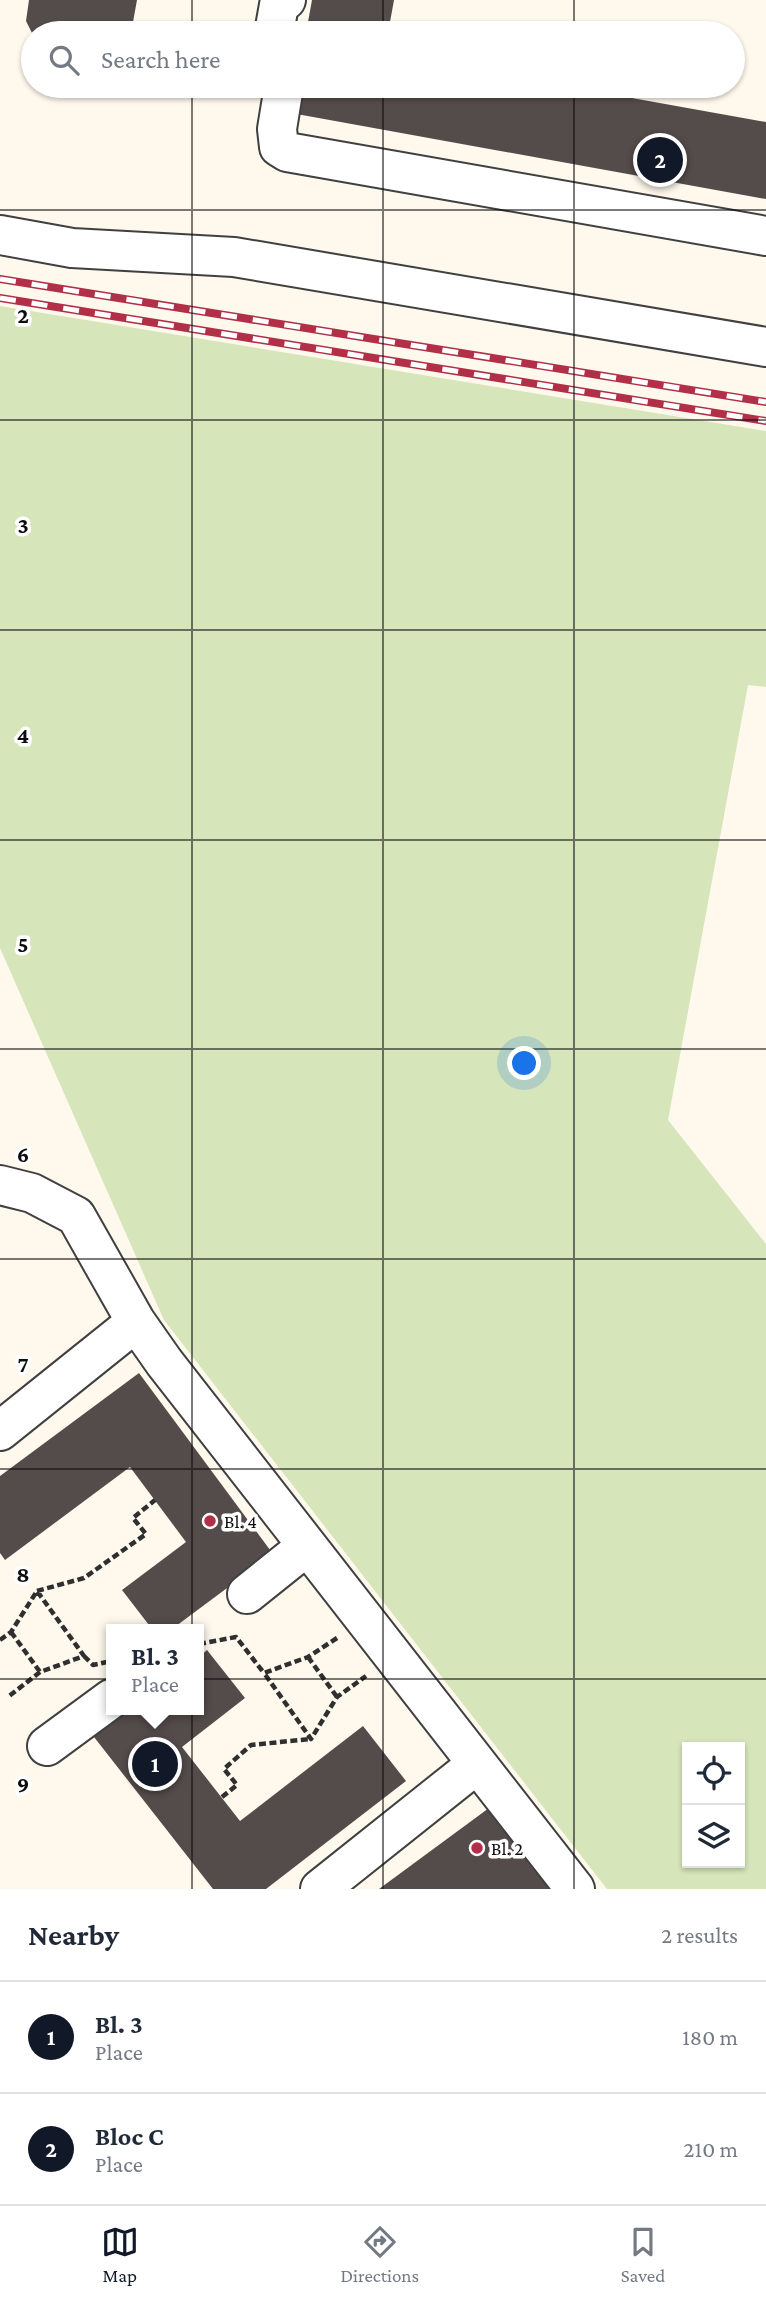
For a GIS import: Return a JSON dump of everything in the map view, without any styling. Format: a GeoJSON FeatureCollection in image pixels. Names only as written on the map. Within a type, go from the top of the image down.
{"type":"FeatureCollection","features":[{"type":"Feature","properties":{"kind":"street"},"geometry":{"type":"LineString","coordinates":[[276,21],[279,5],[286,0]]}},
{"type":"Feature","properties":{"kind":"street"},"geometry":{"type":"LineString","coordinates":[[294,21],[298,0]]}},
{"type":"Feature","properties":{"kind":"street"},"geometry":{"type":"LineString","coordinates":[[282,98],[277,129],[279,147],[287,152],[766,236]]}},
{"type":"Feature","properties":{"kind":"street"},"geometry":{"type":"LineString","coordinates":[[0,235],[72,248],[234,257],[766,347]]}},
{"type":"Feature","properties":{"kind":"street"},"geometry":{"type":"LineString","coordinates":[[0,1185],[33,1193],[76,1216],[136,1322],[164,1362],[575,1889]]}},
{"type":"Feature","properties":{"kind":"street"},"geometry":{"type":"LineString","coordinates":[[0,1431],[136,1322]]}},
{"type":"Feature","properties":{"kind":"street"},"geometry":{"type":"LineString","coordinates":[[247,1594],[307,1546]]}},
{"type":"Feature","properties":{"kind":"street"},"geometry":{"type":"LineString","coordinates":[[47,1746],[106,1703]]}},
{"type":"Feature","properties":{"kind":"street"},"geometry":{"type":"LineString","coordinates":[[320,1889],[477,1764]]}},
{"type":"Feature","properties":{"kind":"path"},"geometry":{"type":"LineString","coordinates":[[0,1640],[11,1632],[37,1591],[84,1578],[146,1534],[133,1518],[155,1500]]}},
{"type":"Feature","properties":{"kind":"path"},"geometry":{"type":"LineString","coordinates":[[37,1591],[84,1656],[93,1665],[106,1662]]}},
{"type":"Feature","properties":{"kind":"path"},"geometry":{"type":"LineString","coordinates":[[264,1673],[308,1657],[364,1619]]}},
{"type":"Feature","properties":{"kind":"path"},"geometry":{"type":"LineString","coordinates":[[11,1632],[40,1672]]}},
{"type":"Feature","properties":{"kind":"path"},"geometry":{"type":"LineString","coordinates":[[204,1643],[236,1637],[311,1739]]}},
{"type":"Feature","properties":{"kind":"path"},"geometry":{"type":"LineString","coordinates":[[8,1696],[40,1672],[84,1656]]}},
{"type":"Feature","properties":{"kind":"path"},"geometry":{"type":"LineString","coordinates":[[308,1657],[337,1697]]}},
{"type":"Feature","properties":{"kind":"path"},"geometry":{"type":"LineString","coordinates":[[311,1739],[337,1697],[394,1657]]}},
{"type":"Feature","properties":{"kind":"path"},"geometry":{"type":"LineString","coordinates":[[222,1797],[237,1785],[224,1769],[251,1745],[311,1739]]}},
{"type":"Feature","properties":{"kind":"green space"},"geometry":{"type":"Polygon","coordinates":[[[0,306],[766,431],[766,687],[748,685],[668,1120],[766,1244],[766,1889],[607,1889],[164,1320],[0,948],[0,306]]]}},
{"type":"Feature","properties":{"kind":"building"},"geometry":{"type":"Polygon","coordinates":[[[29,0],[137,0],[133,21],[26,21],[29,0]]]}},
{"type":"Feature","properties":{"kind":"building"},"geometry":{"type":"Polygon","coordinates":[[[312,0],[394,0],[390,21],[308,21],[312,0]]]}},
{"type":"Feature","properties":{"kind":"building"},"geometry":{"type":"Polygon","coordinates":[[[294,98],[632,98],[766,122],[766,199],[291,113],[294,98]]]}},
{"type":"Feature","properties":{"kind":"building","name":"Bl. 4"},"geometry":{"type":"Polygon","coordinates":[[[139,1373],[273,1554],[179,1624],[148,1624],[122,1590],[186,1542],[130,1467],[5,1560],[0,1553],[0,1476],[139,1373]]]}},
{"type":"Feature","properties":{"kind":"building"},"geometry":{"type":"Polygon","coordinates":[[[207,1650],[245,1698],[182,1747],[240,1821],[363,1726],[406,1781],[266,1889],[213,1889],[94,1737],[123,1715],[204,1715],[204,1653],[207,1650]]]}},
{"type":"Feature","properties":{"kind":"building","name":"Bl. 2"},"geometry":{"type":"Polygon","coordinates":[[[489,1808],[549,1889],[379,1889],[489,1808]]]}},
{"type":"Feature","properties":{"kind":"railway"},"geometry":{"type":"LineString","coordinates":[[0,279],[766,402]]}},
{"type":"Feature","properties":{"kind":"railway"},"geometry":{"type":"LineString","coordinates":[[0,298],[766,421]]}},
{"type":"Feature","properties":{"kind":"place","name":"Bloc C"},"geometry":{"type":"Point","coordinates":[660,160]}},
{"type":"Feature","properties":{"kind":"place","name":"Bl. 4"},"geometry":{"type":"Point","coordinates":[210,1521]}},
{"type":"Feature","properties":{"kind":"place","name":"Bl. 3"},"geometry":{"type":"Point","coordinates":[155,1764]}},
{"type":"Feature","properties":{"kind":"place","name":"Bl. 2"},"geometry":{"type":"Point","coordinates":[477,1848]}}]}
